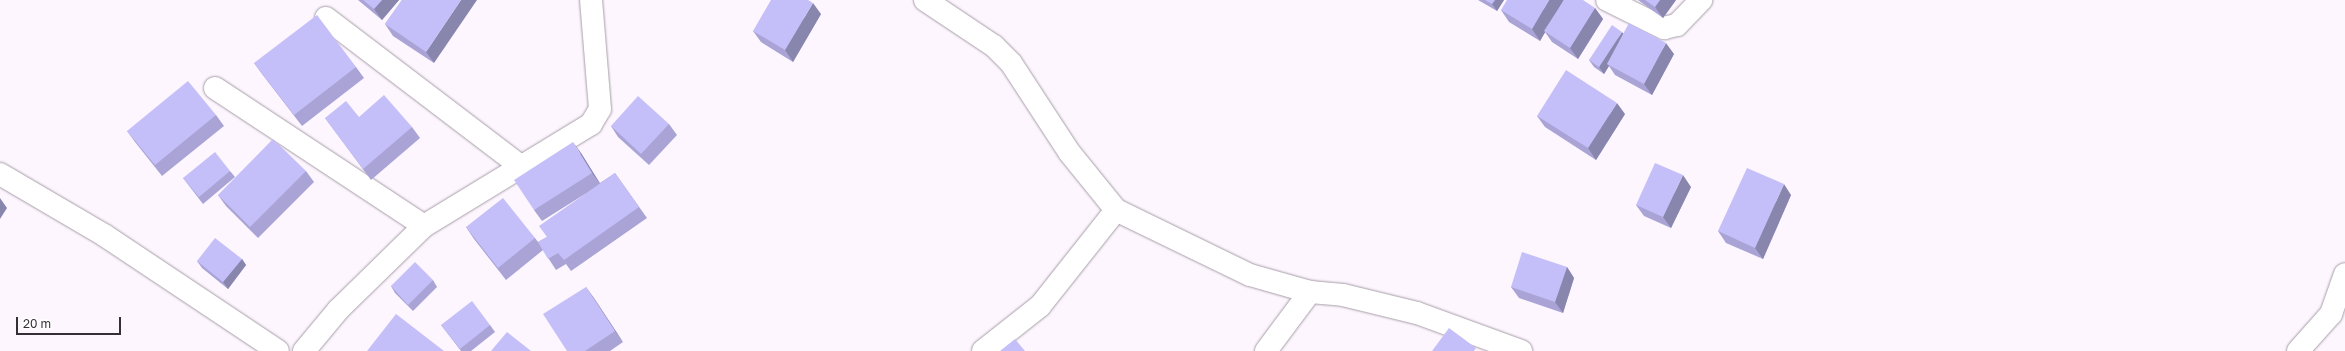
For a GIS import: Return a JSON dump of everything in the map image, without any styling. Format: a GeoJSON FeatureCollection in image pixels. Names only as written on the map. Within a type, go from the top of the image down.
{"type":"FeatureCollection","features":[{"type":"Feature","properties":{"kind":"street"},"geometry":{"type":"LineString","coordinates":[[304,351],[338,310],[424,226],[591,124],[600,109],[591,0]]}},
{"type":"Feature","properties":{"kind":"street"},"geometry":{"type":"LineString","coordinates":[[925,0],[994,46],[1011,63],[1069,152],[1116,210],[1250,275],[1310,292],[1342,295],[1417,313],[1521,351]]}},
{"type":"Feature","properties":{"kind":"street"},"geometry":{"type":"LineString","coordinates":[[1607,0],[1664,28],[1677,25],[1701,0]]}},
{"type":"Feature","properties":{"kind":"street"},"geometry":{"type":"LineString","coordinates":[[326,18],[520,166]]}},
{"type":"Feature","properties":{"kind":"street"},"geometry":{"type":"LineString","coordinates":[[215,88],[424,226]]}},
{"type":"Feature","properties":{"kind":"street"},"geometry":{"type":"LineString","coordinates":[[0,174],[104,235],[278,351]]}},
{"type":"Feature","properties":{"kind":"street"},"geometry":{"type":"LineString","coordinates":[[983,351],[1040,306],[1116,210]]}},
{"type":"Feature","properties":{"kind":"street"},"geometry":{"type":"LineString","coordinates":[[2298,351],[2331,314],[2345,274]]}},
{"type":"Feature","properties":{"kind":"street"},"geometry":{"type":"LineString","coordinates":[[1266,351],[1310,292]]}},
{"type":"Feature","properties":{"kind":"building"},"geometry":{"type":"Polygon","coordinates":[[[363,0],[382,0],[374,9],[363,0]]]}},
{"type":"Feature","properties":{"kind":"building"},"geometry":{"type":"Polygon","coordinates":[[[402,0],[461,0],[426,52],[385,24],[402,0]]]}},
{"type":"Feature","properties":{"kind":"building"},"geometry":{"type":"Polygon","coordinates":[[[771,0],[808,0],[813,3],[785,50],[753,31],[771,0]]]}},
{"type":"Feature","properties":{"kind":"building"},"geometry":{"type":"Polygon","coordinates":[[[1485,0],[1495,0],[1492,4],[1485,0]]]}},
{"type":"Feature","properties":{"kind":"building"},"geometry":{"type":"Polygon","coordinates":[[[1507,0],[1549,0],[1532,29],[1501,10],[1507,0]]]}},
{"type":"Feature","properties":{"kind":"building"},"geometry":{"type":"Polygon","coordinates":[[[1564,0],[1583,0],[1595,8],[1570,48],[1544,31],[1564,0]]]}},
{"type":"Feature","properties":{"kind":"building"},"geometry":{"type":"Polygon","coordinates":[[[1645,0],[1660,0],[1655,7],[1645,0]]]}},
{"type":"Feature","properties":{"kind":"building"},"geometry":{"type":"Polygon","coordinates":[[[317,15],[356,67],[294,115],[254,63],[317,15]]]}},
{"type":"Feature","properties":{"kind":"building"},"geometry":{"type":"Polygon","coordinates":[[[1629,23],[1666,43],[1644,84],[1607,64],[1629,23]]]}},
{"type":"Feature","properties":{"kind":"building"},"geometry":{"type":"Polygon","coordinates":[[[1612,25],[1622,32],[1599,67],[1589,60],[1612,25]]]}},
{"type":"Feature","properties":{"kind":"building"},"geometry":{"type":"Polygon","coordinates":[[[1566,70],[1617,103],[1588,148],[1537,116],[1566,70]]]}},
{"type":"Feature","properties":{"kind":"building"},"geometry":{"type":"Polygon","coordinates":[[[188,81],[216,115],[155,165],[127,131],[188,81]]]}},
{"type":"Feature","properties":{"kind":"building"},"geometry":{"type":"Polygon","coordinates":[[[384,95],[412,127],[363,169],[325,118],[346,101],[359,117],[384,95]]]}},
{"type":"Feature","properties":{"kind":"building"},"geometry":{"type":"Polygon","coordinates":[[[638,96],[669,124],[641,154],[611,126],[638,96]]]}},
{"type":"Feature","properties":{"kind":"building"},"geometry":{"type":"Polygon","coordinates":[[[273,139],[306,171],[250,227],[218,195],[273,139]]]}},
{"type":"Feature","properties":{"kind":"building"},"geometry":{"type":"Polygon","coordinates":[[[573,142],[592,173],[534,210],[514,180],[573,142]]]}},
{"type":"Feature","properties":{"kind":"building"},"geometry":{"type":"Polygon","coordinates":[[[215,152],[230,171],[199,197],[183,178],[215,152]]]}},
{"type":"Feature","properties":{"kind":"building"},"geometry":{"type":"Polygon","coordinates":[[[1655,163],[1683,175],[1663,217],[1636,205],[1655,163]]]}},
{"type":"Feature","properties":{"kind":"building"},"geometry":{"type":"Polygon","coordinates":[[[1747,168],[1784,184],[1755,248],[1718,231],[1747,168]]]}},
{"type":"Feature","properties":{"kind":"building"},"geometry":{"type":"Polygon","coordinates":[[[615,173],[639,207],[564,260],[558,253],[548,259],[538,242],[547,237],[539,226],[615,173]]]}},
{"type":"Feature","properties":{"kind":"building"},"geometry":{"type":"Polygon","coordinates":[[[503,198],[535,238],[498,268],[466,227],[503,198]]]}},
{"type":"Feature","properties":{"kind":"building"},"geometry":{"type":"Polygon","coordinates":[[[215,238],[242,259],[223,282],[197,261],[215,238]]]}},
{"type":"Feature","properties":{"kind":"building"},"geometry":{"type":"Polygon","coordinates":[[[1522,252],[1567,267],[1555,302],[1511,287],[1522,252]]]}},
{"type":"Feature","properties":{"kind":"building"},"geometry":{"type":"Polygon","coordinates":[[[415,262],[433,280],[408,305],[391,286],[415,262]]]}},
{"type":"Feature","properties":{"kind":"building"},"geometry":{"type":"Polygon","coordinates":[[[586,287],[615,331],[585,351],[567,351],[543,314],[586,287]]]}},
{"type":"Feature","properties":{"kind":"building"},"geometry":{"type":"Polygon","coordinates":[[[472,301],[490,325],[460,349],[441,325],[472,301]]]}},
{"type":"Feature","properties":{"kind":"building"},"geometry":{"type":"Polygon","coordinates":[[[396,314],[444,351],[367,351],[396,314]]]}},
{"type":"Feature","properties":{"kind":"building"},"geometry":{"type":"Polygon","coordinates":[[[1449,328],[1476,348],[1474,351],[1432,351],[1449,328]]]}},
{"type":"Feature","properties":{"kind":"building"},"geometry":{"type":"Polygon","coordinates":[[[507,332],[531,351],[491,351],[507,332]]]}},
{"type":"Feature","properties":{"kind":"building"},"geometry":{"type":"Polygon","coordinates":[[[1015,339],[1025,351],[1000,351],[1015,339]]]}}]}
